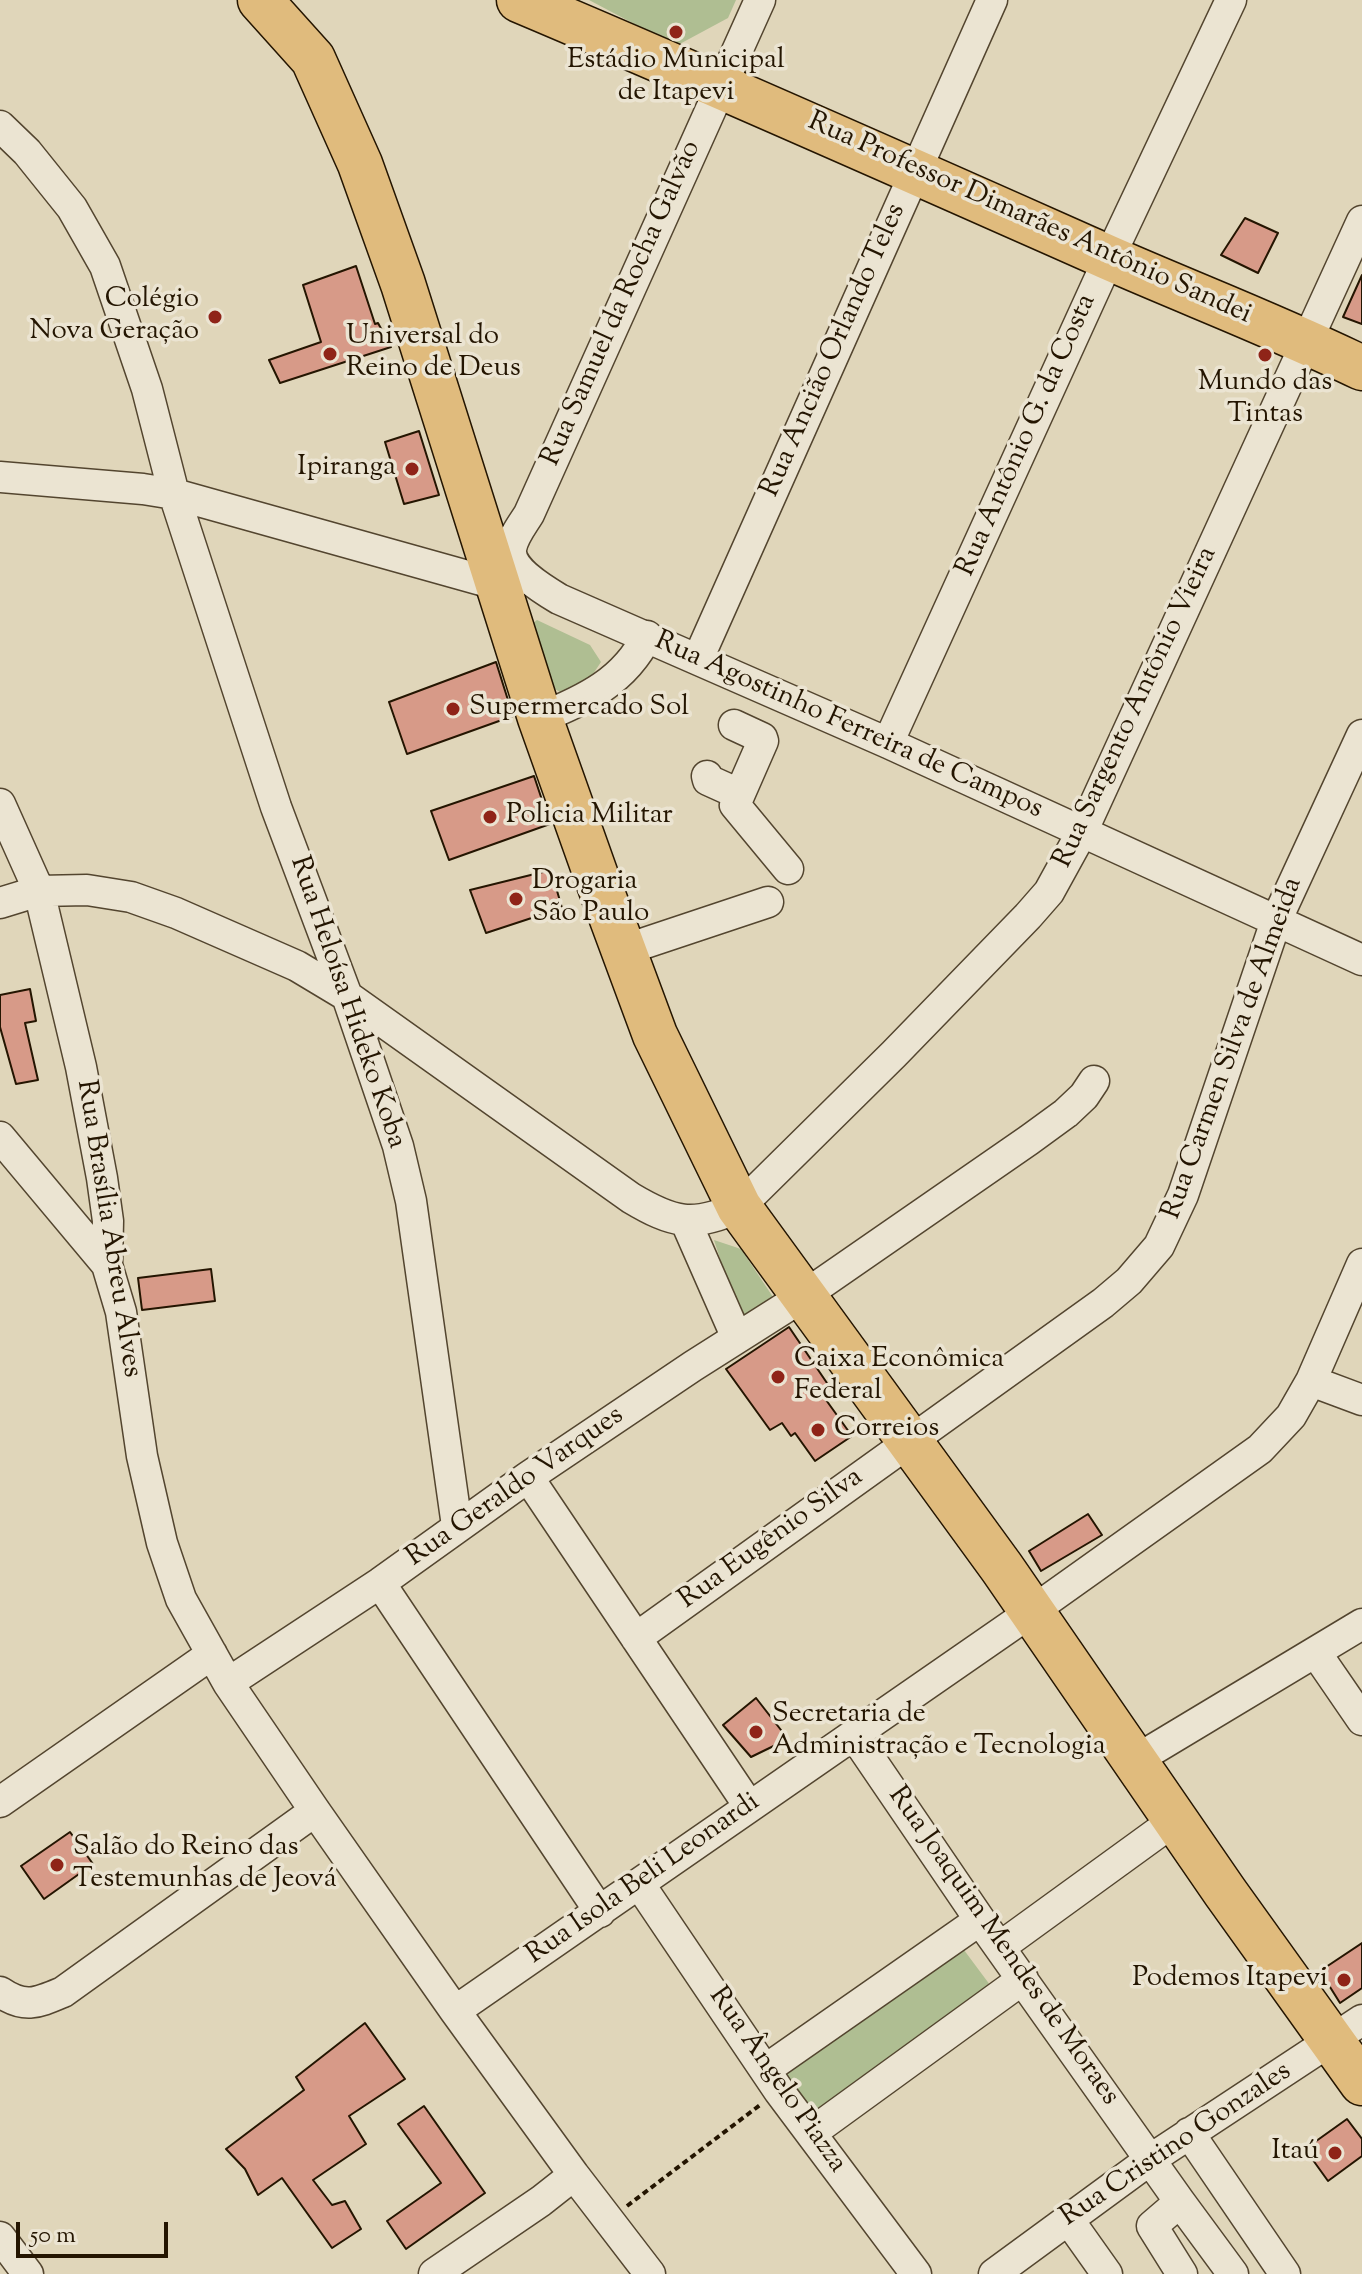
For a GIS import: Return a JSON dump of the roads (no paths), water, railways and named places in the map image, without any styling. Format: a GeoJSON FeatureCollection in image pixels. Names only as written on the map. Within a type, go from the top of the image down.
{"type":"FeatureCollection","features":[{"type":"Feature","properties":{"kind":"highway"},"geometry":{"type":"LineString","coordinates":[[260,0],[313,59]]}},
{"type":"Feature","properties":{"kind":"highway"},"geometry":{"type":"LineString","coordinates":[[284,0],[360,164],[507,574],[540,718],[655,1035],[739,1207],[1002,1568],[1175,1820],[1347,2030],[1362,2083]]}},
{"type":"Feature","properties":{"kind":"highway","name":"Rua Professor Dimarães Antônio Sandei"},"geometry":{"type":"LineString","coordinates":[[519,0],[714,82],[1109,258],[1307,341],[1362,368]]}},
{"type":"Feature","properties":{"kind":"street","name":"Rua Samuel da Rocha Galvão"},"geometry":{"type":"LineString","coordinates":[[507,574],[513,542],[529,514],[714,82],[745,0]]}},
{"type":"Feature","properties":{"kind":"street","name":"Rua Samuel da Rocha Galvão"},"geometry":{"type":"LineString","coordinates":[[714,82],[760,0]]}},
{"type":"Feature","properties":{"kind":"street","name":"Rua Ancião Orlando Teles"},"geometry":{"type":"LineString","coordinates":[[698,659],[992,0]]}},
{"type":"Feature","properties":{"kind":"street","name":"Rua Antônio G. da Costa"},"geometry":{"type":"LineString","coordinates":[[888,743],[1109,258],[1231,0]]}},
{"type":"Feature","properties":{"kind":"street","name":"Rua Heloísa Hideko Koba"},"geometry":{"type":"LineString","coordinates":[[0,126],[27,152],[72,208],[105,266],[147,389],[174,494],[276,807],[347,996],[398,1146],[411,1201],[457,1526]]}},
{"type":"Feature","properties":{"kind":"street","name":"Rua Sargento Antônio Vieira"},"geometry":{"type":"LineString","coordinates":[[739,1207],[894,1054],[1049,892],[1082,832],[1362,221]]}},
{"type":"Feature","properties":{"kind":"street"},"geometry":{"type":"LineString","coordinates":[[0,477],[174,494],[507,574]]}},
{"type":"Feature","properties":{"kind":"street","name":"Rua Agostinho Ferreira de Campos"},"geometry":{"type":"LineString","coordinates":[[507,574],[544,598],[559,599],[647,636],[1362,960]]}},
{"type":"Feature","properties":{"kind":"street"},"geometry":{"type":"LineString","coordinates":[[540,718],[589,697],[609,684],[640,649],[647,636]]}},
{"type":"Feature","properties":{"kind":"street"},"geometry":{"type":"LineString","coordinates":[[734,725],[763,741],[739,794],[737,808],[788,869]]}},
{"type":"Feature","properties":{"kind":"street","name":"Rua Carmen Silva de Almeida"},"geometry":{"type":"LineString","coordinates":[[908,1443],[1103,1303],[1129,1281],[1159,1246],[1183,1195],[1276,921],[1362,735]]}},
{"type":"Feature","properties":{"kind":"street"},"geometry":{"type":"LineString","coordinates":[[707,776],[708,780],[739,794]]}},
{"type":"Feature","properties":{"kind":"street","name":"Rua Brasília Abreu Alves"},"geometry":{"type":"LineString","coordinates":[[0,804],[39,891],[94,1127],[108,1221],[107,1265],[119,1300],[142,1456],[162,1543],[181,1599],[228,1683],[315,1811],[455,2011],[650,2274]]}},
{"type":"Feature","properties":{"kind":"street"},"geometry":{"type":"LineString","coordinates":[[0,903],[39,891],[87,890],[131,897],[176,913],[297,966],[347,996],[631,1198],[657,1213],[686,1222],[707,1220],[739,1207]]}},
{"type":"Feature","properties":{"kind":"street"},"geometry":{"type":"LineString","coordinates":[[624,950],[768,902]]}},
{"type":"Feature","properties":{"kind":"street","name":"Rua Geraldo Varques"},"geometry":{"type":"LineString","coordinates":[[228,1683],[380,1583],[528,1477],[805,1295],[1066,1113],[1094,1081]]}},
{"type":"Feature","properties":{"kind":"street"},"geometry":{"type":"LineString","coordinates":[[0,1137],[107,1265]]}},
{"type":"Feature","properties":{"kind":"street"},"geometry":{"type":"LineString","coordinates":[[686,1222],[737,1338]]}},
{"type":"Feature","properties":{"kind":"street","name":"Rua Isola Beli Leonardi"},"geometry":{"type":"LineString","coordinates":[[455,2011],[640,1885],[1260,1449],[1291,1416],[1311,1381],[1362,1264]]}},
{"type":"Feature","properties":{"kind":"street"},"geometry":{"type":"LineString","coordinates":[[1311,1381],[1362,1400]]}},
{"type":"Feature","properties":{"kind":"street","name":"Rua Eugênio Silva"},"geometry":{"type":"LineString","coordinates":[[636,1638],[908,1443]]}},
{"type":"Feature","properties":{"kind":"street"},"geometry":{"type":"LineString","coordinates":[[528,1477],[749,1806]]}},
{"type":"Feature","properties":{"kind":"street"},"geometry":{"type":"LineString","coordinates":[[380,1583],[600,1912]]}},
{"type":"Feature","properties":{"kind":"street"},"geometry":{"type":"LineString","coordinates":[[1134,1761],[1362,1624]]}},
{"type":"Feature","properties":{"kind":"street"},"geometry":{"type":"LineString","coordinates":[[1316,1653],[1362,1720]]}},
{"type":"Feature","properties":{"kind":"street"},"geometry":{"type":"LineString","coordinates":[[0,1802],[212,1654]]}},
{"type":"Feature","properties":{"kind":"street","name":"Rua Joaquim Mendes de Moraes"},"geometry":{"type":"LineString","coordinates":[[854,1735],[980,1920],[1233,2274]]}},
{"type":"Feature","properties":{"kind":"street"},"geometry":{"type":"LineString","coordinates":[[0,1992],[15,2002],[37,2002],[63,1992],[315,1811]]}},
{"type":"Feature","properties":{"kind":"street"},"geometry":{"type":"LineString","coordinates":[[1000,1947],[1175,1820]]}},
{"type":"Feature","properties":{"kind":"street","name":"Rua Ângelo Piazza"},"geometry":{"type":"LineString","coordinates":[[640,1885],[772,2080],[916,2274]]}},
{"type":"Feature","properties":{"kind":"street"},"geometry":{"type":"LineString","coordinates":[[772,2080],[980,1920]]}},
{"type":"Feature","properties":{"kind":"street"},"geometry":{"type":"LineString","coordinates":[[811,2133],[1023,1979]]}},
{"type":"Feature","properties":{"kind":"street","name":"Rua Cristino Gonzales"},"geometry":{"type":"LineString","coordinates":[[994,2274],[1151,2159],[1347,2030]]}},
{"type":"Feature","properties":{"kind":"street"},"geometry":{"type":"LineString","coordinates":[[1189,2133],[1285,2274]]}},
{"type":"Feature","properties":{"kind":"street"},"geometry":{"type":"LineString","coordinates":[[435,2274],[574,2175]]}},
{"type":"Feature","properties":{"kind":"street"},"geometry":{"type":"LineString","coordinates":[[1180,2202],[1152,2226],[1182,2274]]}},
{"type":"Feature","properties":{"kind":"street"},"geometry":{"type":"LineString","coordinates":[[1068,2219],[1107,2274]]}},
{"type":"Feature","properties":{"kind":"street"},"geometry":{"type":"LineString","coordinates":[[0,2237],[28,2274]]}},
{"type":"Feature","properties":{"kind":"place","name":"Estádio Municipal de Itapevi"},"geometry":{"type":"Point","coordinates":[676,32]}},
{"type":"Feature","properties":{"kind":"place","name":"Colégio Nova Geração"},"geometry":{"type":"Point","coordinates":[215,317]}},
{"type":"Feature","properties":{"kind":"place","name":"Universal do Reino de Deus"},"geometry":{"type":"Point","coordinates":[330,354]}},
{"type":"Feature","properties":{"kind":"place","name":"Mundo das Tintas"},"geometry":{"type":"Point","coordinates":[1265,355]}},
{"type":"Feature","properties":{"kind":"place","name":"Ipiranga"},"geometry":{"type":"Point","coordinates":[412,469]}},
{"type":"Feature","properties":{"kind":"place","name":"Supermercado Sol"},"geometry":{"type":"Point","coordinates":[453,709]}},
{"type":"Feature","properties":{"kind":"place","name":"Policia Militar"},"geometry":{"type":"Point","coordinates":[490,817]}},
{"type":"Feature","properties":{"kind":"place","name":"Drogaria São Paulo"},"geometry":{"type":"Point","coordinates":[516,899]}},
{"type":"Feature","properties":{"kind":"place","name":"Caixa Econômica Federal"},"geometry":{"type":"Point","coordinates":[778,1377]}},
{"type":"Feature","properties":{"kind":"place","name":"Correios"},"geometry":{"type":"Point","coordinates":[818,1430]}},
{"type":"Feature","properties":{"kind":"place","name":"Secretaria de Administração e Tecnologia"},"geometry":{"type":"Point","coordinates":[756,1732]}},
{"type":"Feature","properties":{"kind":"place","name":"Salão do Reino das Testemunhas de Jeová"},"geometry":{"type":"Point","coordinates":[57,1865]}},
{"type":"Feature","properties":{"kind":"place","name":"Podemos Itapevi"},"geometry":{"type":"Point","coordinates":[1344,1980]}},
{"type":"Feature","properties":{"kind":"place","name":"Itaú"},"geometry":{"type":"Point","coordinates":[1335,2153]}}]}
